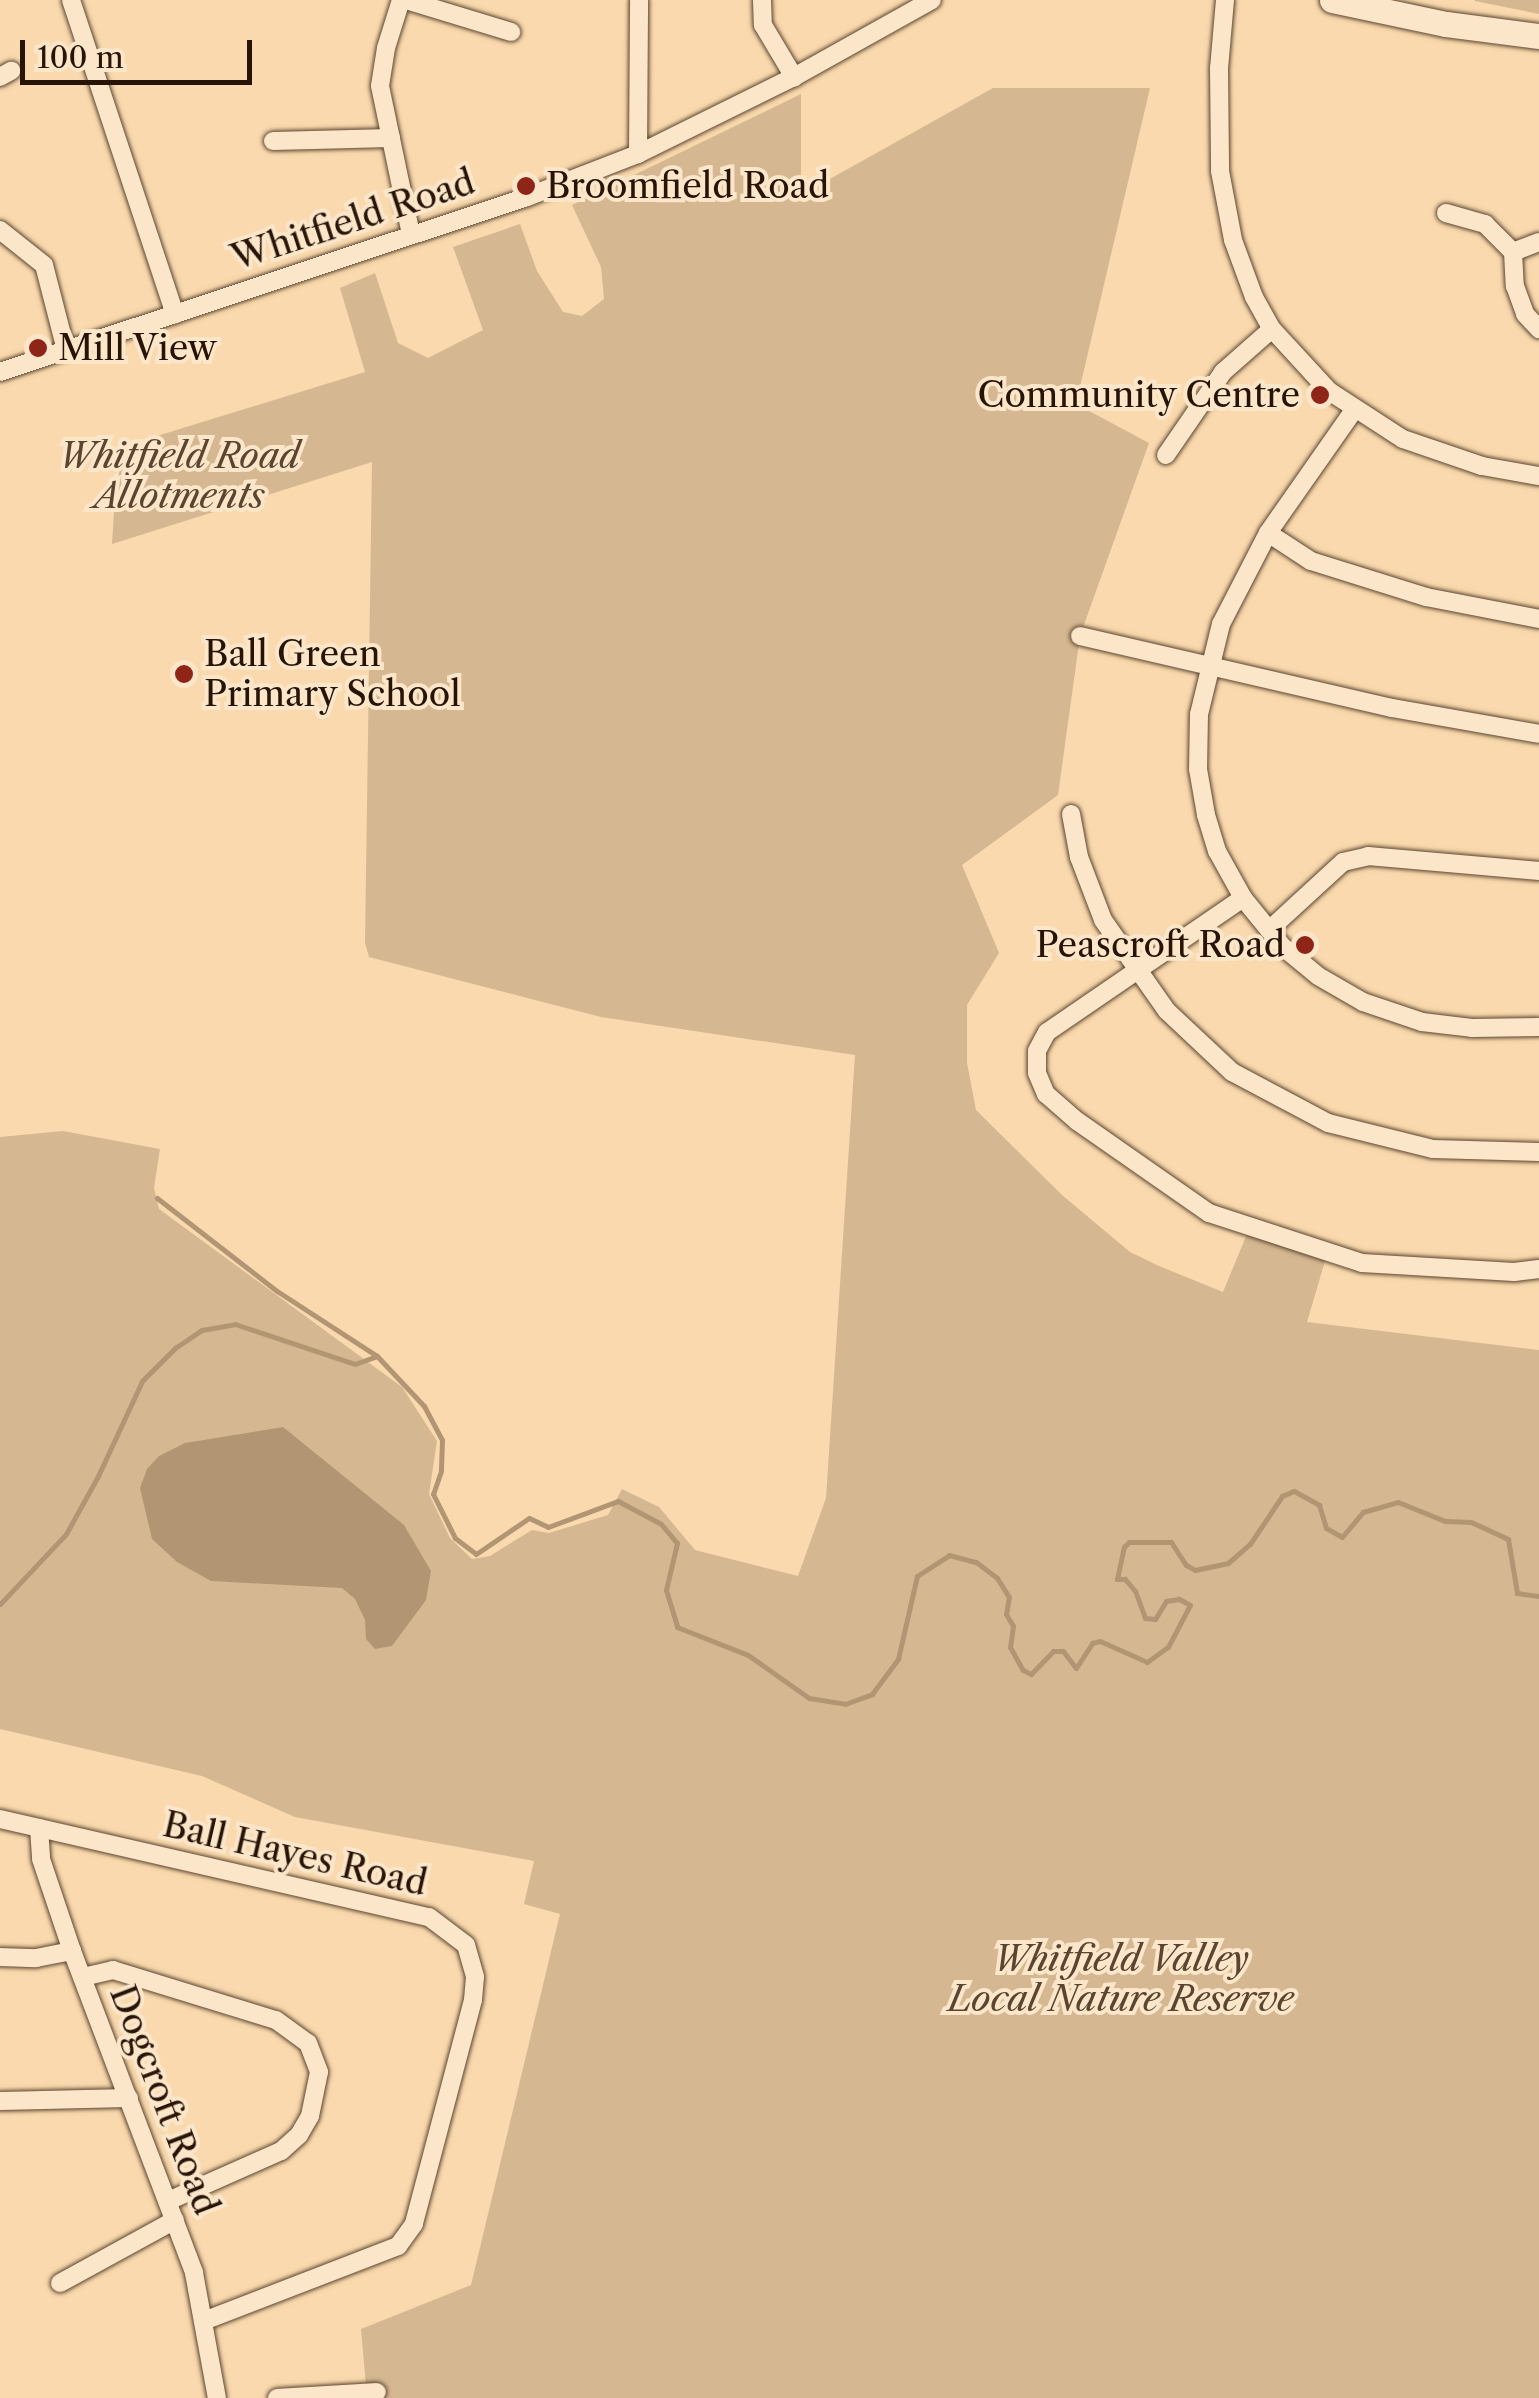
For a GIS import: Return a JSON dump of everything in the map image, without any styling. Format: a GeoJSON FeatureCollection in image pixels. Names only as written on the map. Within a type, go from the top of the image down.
{"type":"FeatureCollection","features":[{"type":"Feature","properties":{"kind":"street"},"geometry":{"type":"LineString","coordinates":[[71,0],[175,314]]}},
{"type":"Feature","properties":{"kind":"street"},"geometry":{"type":"LineString","coordinates":[[411,235],[380,86],[386,48],[404,0],[510,32]]}},
{"type":"Feature","properties":{"kind":"street"},"geometry":{"type":"LineString","coordinates":[[638,154],[639,0]]}},
{"type":"Feature","properties":{"kind":"street"},"geometry":{"type":"LineString","coordinates":[[762,0],[764,25],[794,77]]}},
{"type":"Feature","properties":{"kind":"street","name":"Whitfield Road"},"geometry":{"type":"LineString","coordinates":[[0,372],[411,235],[638,154],[794,77],[932,0]]}},
{"type":"Feature","properties":{"kind":"street"},"geometry":{"type":"LineString","coordinates":[[1225,0],[1218,68],[1220,171],[1234,240],[1254,296],[1272,329],[1306,369],[1354,410],[1403,439],[1482,466],[1539,476]]}},
{"type":"Feature","properties":{"kind":"street"},"geometry":{"type":"LineString","coordinates":[[1332,0],[1446,24],[1539,36]]}},
{"type":"Feature","properties":{"kind":"street"},"geometry":{"type":"LineString","coordinates":[[273,141],[391,138]]}},
{"type":"Feature","properties":{"kind":"street"},"geometry":{"type":"LineString","coordinates":[[1446,213],[1486,224],[1513,252],[1515,286],[1525,314],[1539,328]]}},
{"type":"Feature","properties":{"kind":"street"},"geometry":{"type":"LineString","coordinates":[[0,230],[44,266],[66,350]]}},
{"type":"Feature","properties":{"kind":"street"},"geometry":{"type":"LineString","coordinates":[[1513,252],[1539,242]]}},
{"type":"Feature","properties":{"kind":"street"},"geometry":{"type":"LineString","coordinates":[[1166,455],[1223,372],[1272,329]]}},
{"type":"Feature","properties":{"kind":"street"},"geometry":{"type":"LineString","coordinates":[[1354,410],[1268,533],[1222,624],[1208,668],[1198,714],[1198,768],[1218,851],[1242,898],[1269,930],[1318,976],[1363,1002],[1422,1022],[1472,1028],[1539,1026]]}},
{"type":"Feature","properties":{"kind":"street"},"geometry":{"type":"LineString","coordinates":[[1268,533],[1312,560],[1426,597],[1539,618]]}},
{"type":"Feature","properties":{"kind":"street"},"geometry":{"type":"LineString","coordinates":[[1080,636],[1392,708],[1539,734]]}},
{"type":"Feature","properties":{"kind":"street"},"geometry":{"type":"LineString","coordinates":[[1071,814],[1079,857],[1103,920],[1167,1011],[1232,1072],[1328,1122],[1433,1149],[1539,1152]]}},
{"type":"Feature","properties":{"kind":"street"},"geometry":{"type":"LineString","coordinates":[[1269,930],[1343,862],[1368,856],[1539,872]]}},
{"type":"Feature","properties":{"kind":"street"},"geometry":{"type":"LineString","coordinates":[[1242,898],[1047,1032],[1036,1052],[1037,1073],[1046,1094],[1209,1213],[1362,1263],[1514,1272],[1539,1268]]}},
{"type":"Feature","properties":{"kind":"street","name":"Ball Hayes Road"},"geometry":{"type":"LineString","coordinates":[[0,1819],[429,1918],[456,1933],[472,1960],[473,2000],[423,2202],[398,2246],[204,2321]]}},
{"type":"Feature","properties":{"kind":"street","name":"Dogcroft Road"},"geometry":{"type":"LineString","coordinates":[[39,1828],[40,1859],[72,1951],[194,2273],[217,2398]]}},
{"type":"Feature","properties":{"kind":"street"},"geometry":{"type":"LineString","coordinates":[[0,1958],[36,1958],[72,1951]]}},
{"type":"Feature","properties":{"kind":"street"},"geometry":{"type":"LineString","coordinates":[[82,1976],[113,1970],[276,2020],[308,2042],[319,2072],[310,2116],[299,2135],[281,2151],[168,2201]]}},
{"type":"Feature","properties":{"kind":"street"},"geometry":{"type":"LineString","coordinates":[[0,2101],[129,2098]]}},
{"type":"Feature","properties":{"kind":"street"},"geometry":{"type":"LineString","coordinates":[[60,2283],[175,2220]]}},
{"type":"Feature","properties":{"kind":"street"},"geometry":{"type":"LineString","coordinates":[[277,2398],[377,2392]]}},
{"type":"Feature","properties":{"kind":"green space"},"geometry":{"type":"Polygon","coordinates":[[[1475,0],[1539,0],[1539,14],[1475,1],[1475,0]]]}},
{"type":"Feature","properties":{"kind":"green space","name":"Whitfield Valley Local Nature Reserve"},"geometry":{"type":"Polygon","coordinates":[[[993,88],[1150,88],[1076,404],[1149,443],[1080,636],[1058,795],[962,865],[999,953],[967,1005],[967,1063],[976,1110],[1062,1195],[1130,1252],[1159,1266],[1223,1292],[1247,1234],[1325,1261],[1307,1322],[1539,1350],[1539,2398],[379,2398],[366,2386],[361,2329],[471,2285],[560,1914],[524,1904],[534,1861],[295,1817],[202,1776],[0,1729],[0,1137],[63,1131],[160,1149],[154,1188],[159,1209],[402,1387],[437,1441],[429,1494],[450,1538],[472,1559],[490,1556],[532,1530],[549,1533],[608,1515],[622,1489],[659,1507],[695,1550],[798,1576],[826,1498],[855,1055],[601,1017],[369,957],[365,943],[372,462],[112,544],[118,448],[365,372],[340,288],[375,273],[398,343],[428,358],[483,330],[453,247],[520,224],[537,271],[563,312],[582,316],[604,299],[601,267],[572,205],[801,94],[801,195],[993,88]]]}},
{"type":"Feature","properties":{"kind":"shaded area"},"geometry":{"type":"Polygon","coordinates":[[[283,1427],[404,1525],[431,1571],[426,1600],[392,1646],[375,1649],[366,1639],[365,1620],[355,1599],[342,1588],[211,1581],[177,1562],[152,1539],[140,1488],[147,1469],[159,1456],[185,1443],[283,1427]]]}},
{"type":"Feature","properties":{"kind":"waterway"},"geometry":{"type":"LineString","coordinates":[[157,1198],[277,1291],[377,1356]]}},
{"type":"Feature","properties":{"kind":"waterway"},"geometry":{"type":"LineString","coordinates":[[0,1604],[66,1534],[142,1381],[175,1348],[202,1330],[235,1324],[355,1364],[377,1356],[424,1406],[442,1440],[441,1471],[433,1494],[455,1538],[476,1554],[529,1518],[548,1527],[618,1501],[661,1524],[677,1543],[666,1590],[677,1627],[748,1655],[809,1698],[845,1704],[872,1694],[898,1659],[917,1576],[949,1555],[976,1562],[997,1578],[1009,1597],[1006,1614],[1013,1626],[1010,1647],[1023,1670],[1031,1674],[1053,1651],[1063,1651],[1076,1668],[1092,1643],[1100,1641],[1147,1662],[1168,1647],[1190,1605],[1179,1599],[1166,1601],[1155,1619],[1145,1618],[1135,1591],[1125,1579],[1117,1579],[1124,1547],[1129,1542],[1171,1542],[1186,1565],[1195,1570],[1228,1563],[1250,1544],[1282,1496],[1294,1491],[1319,1505],[1326,1528],[1342,1537],[1363,1512],[1398,1502],[1445,1521],[1471,1522],[1508,1539],[1517,1593],[1539,1596]]}},
{"type":"Feature","properties":{"kind":"place","name":"Broomfield Road"},"geometry":{"type":"Point","coordinates":[526,186]}},
{"type":"Feature","properties":{"kind":"place","name":"Mill View"},"geometry":{"type":"Point","coordinates":[38,348]}},
{"type":"Feature","properties":{"kind":"place","name":"Community Centre"},"geometry":{"type":"Point","coordinates":[1320,395]}},
{"type":"Feature","properties":{"kind":"place","name":"Ball Green Primary School"},"geometry":{"type":"Point","coordinates":[184,674]}},
{"type":"Feature","properties":{"kind":"place","name":"Peascroft Road"},"geometry":{"type":"Point","coordinates":[1305,945]}},
{"type":"Feature","properties":{"kind":"park label","name":"Whitfield Road Allotments"},"geometry":{"type":"Point","coordinates":[179,476]}}]}
